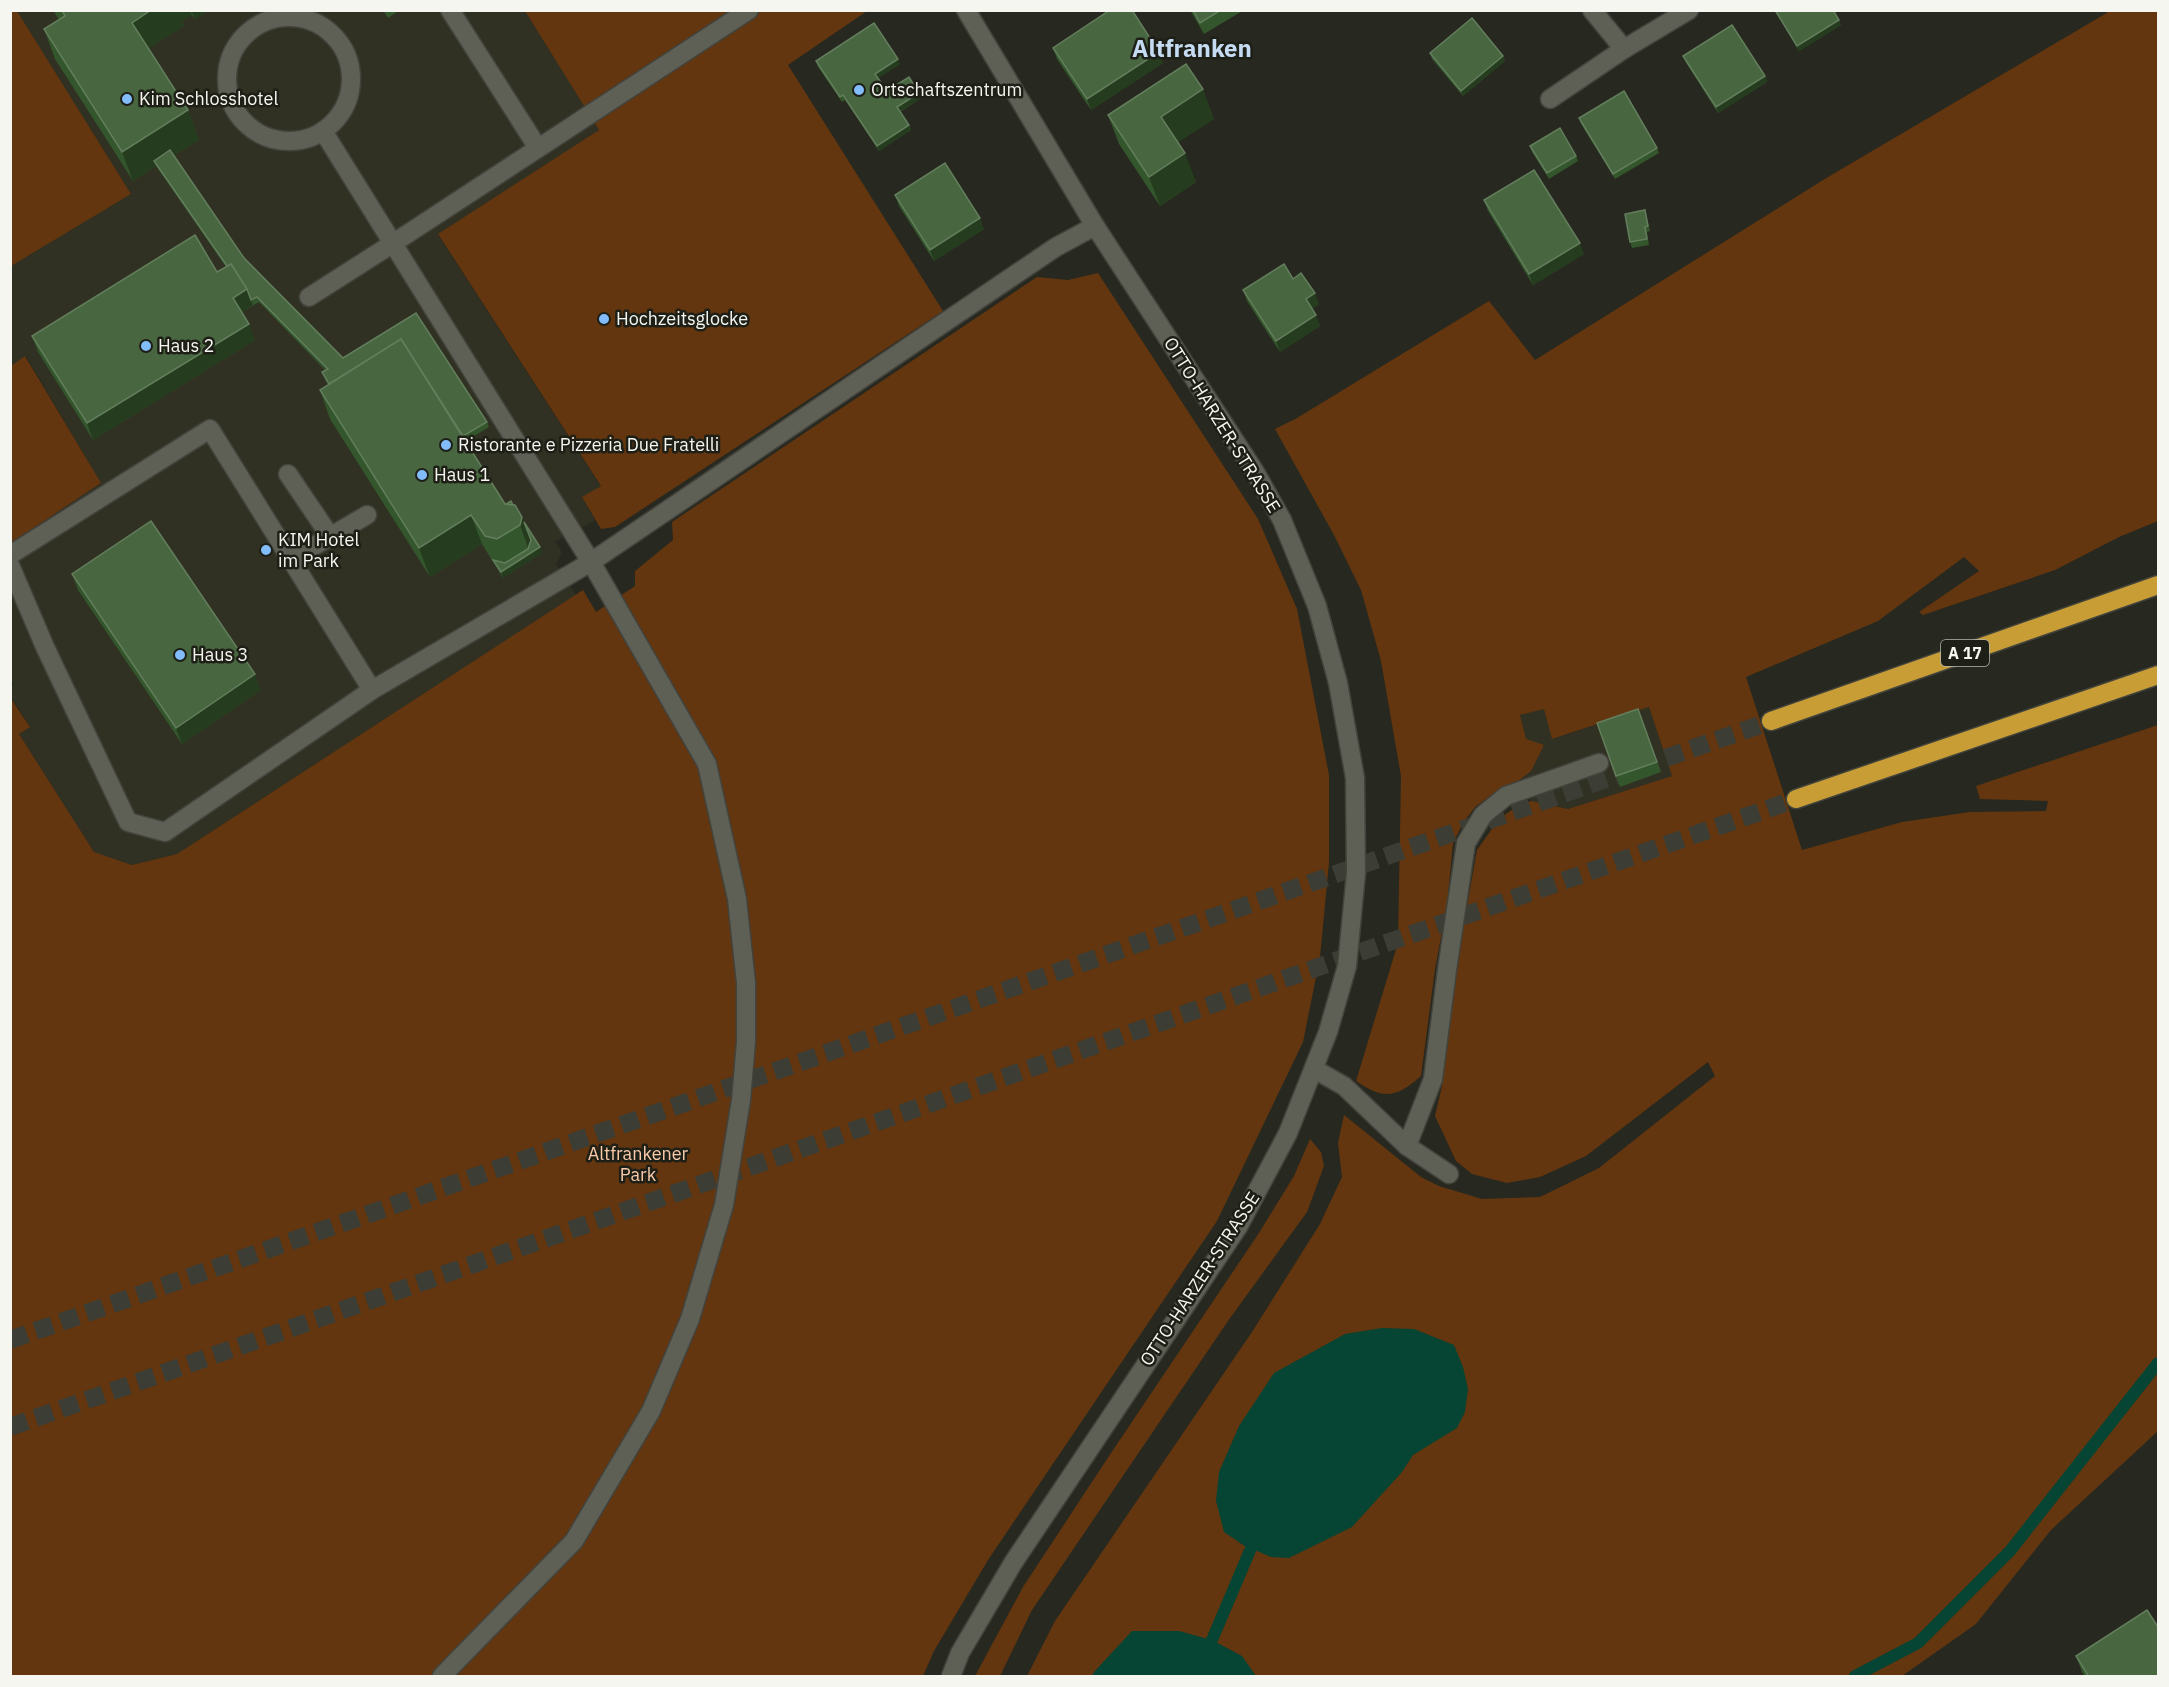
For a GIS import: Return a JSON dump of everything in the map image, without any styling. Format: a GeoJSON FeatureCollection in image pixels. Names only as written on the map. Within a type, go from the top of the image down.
{"type":"FeatureCollection","features":[{"type":"Feature","properties":{"kind":"highway","name":"A 17"},"geometry":{"type":"LineString","coordinates":[[1771,721],[2158,585]]}},
{"type":"Feature","properties":{"kind":"highway"},"geometry":{"type":"LineString","coordinates":[[1796,799],[2158,675]]}},
{"type":"Feature","properties":{"kind":"street"},"geometry":{"type":"LineString","coordinates":[[450,10],[538,148]]}},
{"type":"Feature","properties":{"kind":"street"},"geometry":{"type":"LineString","coordinates":[[309,297],[749,10]]}},
{"type":"Feature","properties":{"kind":"street","name":"OTTO-HARZER-STRASSE"},"geometry":{"type":"LineString","coordinates":[[951,1677],[960,1653],[1013,1563],[1238,1227],[1288,1133],[1328,1032],[1347,966],[1356,873],[1355,778],[1338,683],[1317,606],[1282,520],[1255,472],[1095,226],[966,10]]}},
{"type":"Feature","properties":{"kind":"street"},"geometry":{"type":"LineString","coordinates":[[1592,10],[1624,49]]}},
{"type":"Feature","properties":{"kind":"street"},"geometry":{"type":"LineString","coordinates":[[1550,99],[1624,49],[1689,10]]}},
{"type":"Feature","properties":{"kind":"street"},"geometry":{"type":"LineString","coordinates":[[282,18],[308,19],[326,29],[340,43],[349,60],[352,81],[350,91],[348,100],[338,118],[322,131],[304,139],[283,141],[263,135],[246,123],[234,107],[228,87],[228,67],[234,51],[244,36],[257,25],[282,18]]}},
{"type":"Feature","properties":{"kind":"street"},"geometry":{"type":"LineString","coordinates":[[322,131],[591,562],[707,764],[737,899],[746,983],[746,1042],[741,1100],[724,1205],[690,1319],[651,1411],[574,1541],[442,1677]]}},
{"type":"Feature","properties":{"kind":"street"},"geometry":{"type":"LineString","coordinates":[[10,565],[45,647],[128,822],[165,832],[372,690],[591,562],[1046,254],[1095,226]]}},
{"type":"Feature","properties":{"kind":"street"},"geometry":{"type":"LineString","coordinates":[[10,555],[210,429],[372,690]]}},
{"type":"Feature","properties":{"kind":"street"},"geometry":{"type":"LineString","coordinates":[[288,474],[330,536]]}},
{"type":"Feature","properties":{"kind":"street"},"geometry":{"type":"LineString","coordinates":[[292,559],[367,515]]}},
{"type":"Feature","properties":{"kind":"street"},"geometry":{"type":"LineString","coordinates":[[1407,1146],[1433,1079],[1466,843],[1483,815],[1506,796],[1599,762]]}},
{"type":"Feature","properties":{"kind":"street"},"geometry":{"type":"LineString","coordinates":[[1314,1069],[1344,1086],[1407,1146],[1449,1174]]}},
{"type":"Feature","properties":{"kind":"shaded area"},"geometry":{"type":"Polygon","coordinates":[[[17,11],[525,11],[599,130],[438,235],[601,487],[582,497],[595,520],[555,542],[562,552],[556,564],[576,595],[177,854],[132,865],[94,852],[19,734],[30,726],[11,697],[11,687],[14,684],[10,678],[11,543],[101,483],[26,356],[11,366],[10,266],[131,194],[17,11]]]}},
{"type":"Feature","properties":{"kind":"shaded area"},"geometry":{"type":"Polygon","coordinates":[[[1649,707],[1672,776],[1568,809],[1531,801],[1522,777],[1531,771],[1520,715],[1544,708],[1553,739],[1649,707]]]}},
{"type":"Feature","properties":{"kind":"shaded area"},"geometry":{"type":"Polygon","coordinates":[[[1382,1328],[1414,1329],[1454,1345],[1463,1367],[1468,1389],[1465,1412],[1457,1428],[1413,1455],[1402,1472],[1352,1527],[1289,1558],[1271,1557],[1243,1545],[1224,1532],[1216,1501],[1219,1472],[1239,1426],[1274,1373],[1345,1334],[1382,1328]]]}},
{"type":"Feature","properties":{"kind":"shaded area"},"geometry":{"type":"Polygon","coordinates":[[[1132,1631],[1179,1631],[1212,1640],[1242,1656],[1256,1676],[1092,1676],[1132,1631]]]}},
{"type":"Feature","properties":{"kind":"green space"},"geometry":{"type":"Polygon","coordinates":[[[10,11],[17,11],[131,194],[11,266],[10,11]]]}},
{"type":"Feature","properties":{"kind":"green space"},"geometry":{"type":"Polygon","coordinates":[[[525,11],[867,11],[788,65],[943,311],[615,527],[601,529],[582,497],[601,486],[438,234],[599,130],[525,11]]]}},
{"type":"Feature","properties":{"kind":"green space"},"geometry":{"type":"Polygon","coordinates":[[[2110,11],[2158,11],[2158,521],[2119,537],[2055,570],[1923,615],[1919,612],[1979,571],[1964,557],[1878,621],[1746,677],[1802,850],[1902,822],[1970,812],[2046,811],[2048,801],[1980,799],[1976,786],[2158,725],[2158,1431],[2051,1530],[1976,1624],[1902,1676],[1027,1676],[1055,1621],[1252,1332],[1320,1224],[1342,1177],[1338,1143],[1344,1115],[1421,1177],[1439,1186],[1482,1199],[1540,1197],[1599,1168],[1715,1076],[1708,1062],[1586,1156],[1540,1177],[1507,1183],[1472,1174],[1456,1161],[1435,1116],[1442,1086],[1456,967],[1477,850],[1499,819],[1516,807],[1531,801],[1568,809],[1672,776],[1649,707],[1552,739],[1544,709],[1520,715],[1526,739],[1544,745],[1531,771],[1475,807],[1463,823],[1453,843],[1447,905],[1435,969],[1421,1076],[1404,1089],[1390,1094],[1374,1091],[1356,1081],[1398,943],[1401,776],[1381,661],[1361,590],[1334,535],[1275,429],[1297,418],[1489,301],[1535,360],[1828,177],[2110,11]]]}},
{"type":"Feature","properties":{"kind":"green space","name":"Altfrankener Park"},"geometry":{"type":"Polygon","coordinates":[[[1098,273],[1258,519],[1297,609],[1329,775],[1329,862],[1320,957],[1303,1042],[1217,1221],[988,1560],[934,1651],[923,1676],[11,1676],[10,697],[30,727],[19,734],[94,852],[132,865],[177,854],[583,590],[596,612],[635,586],[635,571],[673,540],[672,522],[1037,277],[1068,280],[1098,273]]]}},
{"type":"Feature","properties":{"kind":"green space"},"geometry":{"type":"Polygon","coordinates":[[[25,356],[101,483],[11,543],[11,366],[25,356]]]}},
{"type":"Feature","properties":{"kind":"green space"},"geometry":{"type":"Polygon","coordinates":[[[1310,1139],[1321,1152],[1324,1166],[1307,1212],[1228,1321],[1032,1610],[1000,1676],[975,1676],[1023,1587],[1259,1233],[1294,1176],[1310,1139]]]}},
{"type":"Feature","properties":{"kind":"building","name":"Kim Schlosshotel"},"geometry":{"type":"Polygon","coordinates":[[[62,10],[151,10],[132,23],[188,110],[122,152],[44,29],[65,16],[62,10]]]}},
{"type":"Feature","properties":{"kind":"building"},"geometry":{"type":"Polygon","coordinates":[[[1110,10],[1132,10],[1159,52],[1087,99],[1053,48],[1110,10]]]}},
{"type":"Feature","properties":{"kind":"building"},"geometry":{"type":"Polygon","coordinates":[[[1193,10],[1221,10],[1200,23],[1193,10]]]}},
{"type":"Feature","properties":{"kind":"building"},"geometry":{"type":"Polygon","coordinates":[[[1775,10],[1833,10],[1839,20],[1797,46],[1775,10]]]}},
{"type":"Feature","properties":{"kind":"building"},"geometry":{"type":"Polygon","coordinates":[[[1472,18],[1503,56],[1461,91],[1430,53],[1472,18]]]}},
{"type":"Feature","properties":{"kind":"building","name":"Ortschaftszentrum"},"geometry":{"type":"Polygon","coordinates":[[[874,23],[898,59],[875,74],[887,91],[909,77],[919,93],[897,107],[909,125],[877,146],[843,95],[840,97],[816,61],[874,23]]]}},
{"type":"Feature","properties":{"kind":"building"},"geometry":{"type":"Polygon","coordinates":[[[1732,25],[1765,76],[1716,107],[1683,56],[1732,25]]]}},
{"type":"Feature","properties":{"kind":"building"},"geometry":{"type":"Polygon","coordinates":[[[1186,64],[1203,89],[1161,117],[1185,153],[1149,177],[1108,115],[1186,64]]]}},
{"type":"Feature","properties":{"kind":"building"},"geometry":{"type":"Polygon","coordinates":[[[1624,91],[1657,148],[1613,174],[1579,118],[1624,91]]]}},
{"type":"Feature","properties":{"kind":"building"},"geometry":{"type":"Polygon","coordinates":[[[1560,128],[1576,156],[1547,173],[1530,146],[1560,128]]]}},
{"type":"Feature","properties":{"kind":"building"},"geometry":{"type":"Polygon","coordinates":[[[170,150],[244,258],[343,358],[416,313],[487,422],[463,436],[401,339],[329,384],[322,372],[328,369],[257,297],[251,300],[247,289],[231,264],[227,266],[154,161],[170,150]]]}},
{"type":"Feature","properties":{"kind":"building"},"geometry":{"type":"Polygon","coordinates":[[[945,163],[980,218],[930,250],[895,195],[945,163]]]}},
{"type":"Feature","properties":{"kind":"building"},"geometry":{"type":"Polygon","coordinates":[[[1534,170],[1580,243],[1529,274],[1484,200],[1534,170]]]}},
{"type":"Feature","properties":{"kind":"building"},"geometry":{"type":"Polygon","coordinates":[[[1645,210],[1648,226],[1645,227],[1647,239],[1630,242],[1625,214],[1645,210]]]}},
{"type":"Feature","properties":{"kind":"building","name":"Haus 2"},"geometry":{"type":"Polygon","coordinates":[[[195,235],[217,272],[231,264],[247,289],[233,298],[249,324],[87,423],[32,336],[195,235]]]}},
{"type":"Feature","properties":{"kind":"building"},"geometry":{"type":"Polygon","coordinates":[[[1284,264],[1293,279],[1301,273],[1315,293],[1306,299],[1316,315],[1276,341],[1243,290],[1284,264]]]}},
{"type":"Feature","properties":{"kind":"building","name":"Haus 1"},"geometry":{"type":"Polygon","coordinates":[[[401,339],[505,504],[515,505],[522,517],[520,525],[497,539],[485,536],[471,515],[419,548],[320,390],[401,339]]]}},
{"type":"Feature","properties":{"kind":"building","name":"Haus 3"},"geometry":{"type":"Polygon","coordinates":[[[151,521],[255,674],[176,728],[72,574],[151,521]]]}},
{"type":"Feature","properties":{"kind":"building"},"geometry":{"type":"Polygon","coordinates":[[[524,522],[540,547],[501,572],[493,560],[505,563],[528,549],[531,540],[524,522]]]}},
{"type":"Feature","properties":{"kind":"building"},"geometry":{"type":"Polygon","coordinates":[[[1638,709],[1657,762],[1616,776],[1597,723],[1638,709]]]}},
{"type":"Feature","properties":{"kind":"building"},"geometry":{"type":"Polygon","coordinates":[[[2147,1610],[2158,1627],[2158,1677],[2089,1677],[2076,1656],[2147,1610]]]}},
{"type":"Feature","properties":{"kind":"waterway"},"geometry":{"type":"LineString","coordinates":[[1855,1676],[1918,1643],[2010,1551],[2158,1363]]}},
{"type":"Feature","properties":{"kind":"waterway"},"geometry":{"type":"LineString","coordinates":[[1212,1640],[1251,1548]]}},
{"type":"Feature","properties":{"kind":"tunnel"},"geometry":{"type":"LineString","coordinates":[[10,1340],[1771,721]]}},
{"type":"Feature","properties":{"kind":"tunnel"},"geometry":{"type":"LineString","coordinates":[[10,1427],[1796,799]]}},
{"type":"Feature","properties":{"kind":"place","name":"Ortschaftszentrum"},"geometry":{"type":"Point","coordinates":[859,90]}},
{"type":"Feature","properties":{"kind":"place","name":"Kim Schlosshotel"},"geometry":{"type":"Point","coordinates":[127,99]}},
{"type":"Feature","properties":{"kind":"place","name":"Hochzeitsglocke"},"geometry":{"type":"Point","coordinates":[604,319]}},
{"type":"Feature","properties":{"kind":"place","name":"Haus 2"},"geometry":{"type":"Point","coordinates":[146,346]}},
{"type":"Feature","properties":{"kind":"place","name":"Ristorante e Pizzeria Due Fratelli"},"geometry":{"type":"Point","coordinates":[446,445]}},
{"type":"Feature","properties":{"kind":"place","name":"Haus 1"},"geometry":{"type":"Point","coordinates":[422,475]}},
{"type":"Feature","properties":{"kind":"place","name":"KIM Hotel im Park"},"geometry":{"type":"Point","coordinates":[266,550]}},
{"type":"Feature","properties":{"kind":"place","name":"Haus 3"},"geometry":{"type":"Point","coordinates":[180,655]}},
{"type":"Feature","properties":{"kind":"district","name":"Altfranken"},"geometry":{"type":"Point","coordinates":[1192,49]}}]}
